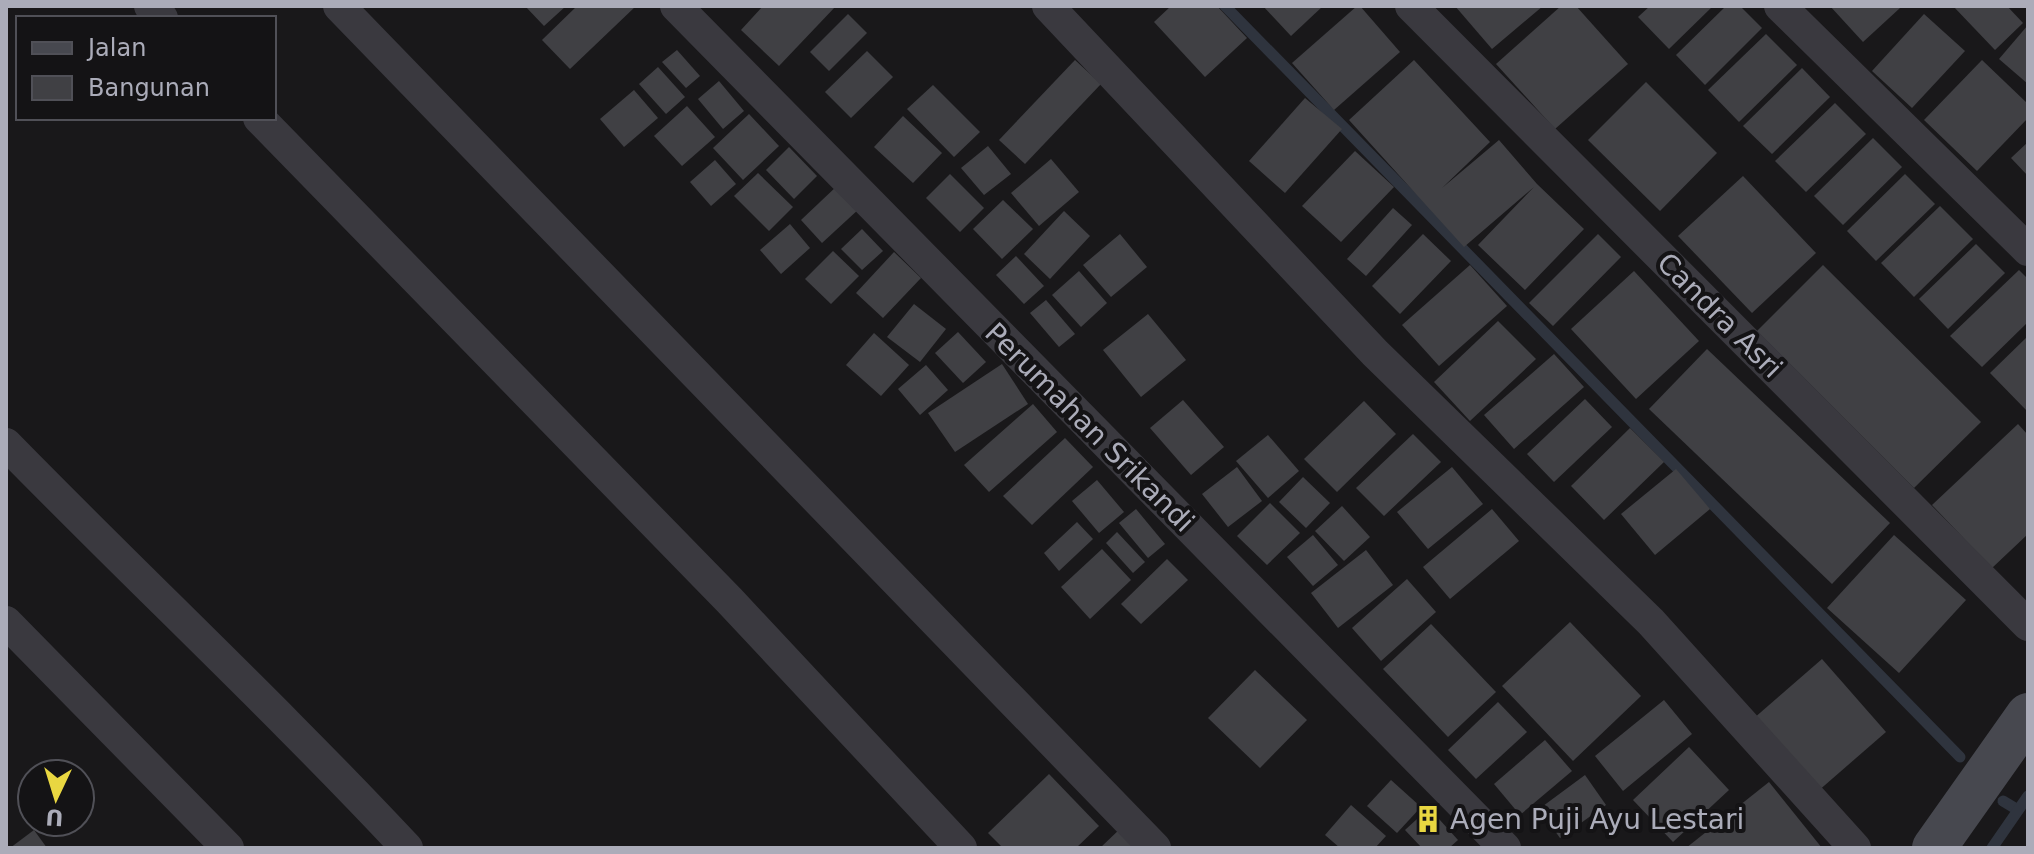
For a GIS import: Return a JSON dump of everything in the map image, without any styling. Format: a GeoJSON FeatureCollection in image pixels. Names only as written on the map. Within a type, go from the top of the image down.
{"type":"FeatureCollection","features":[{"type":"Feature","properties":{"kind":"street"},"geometry":{"type":"LineString","coordinates":[[339,6],[1155,848]]}},
{"type":"Feature","properties":{"kind":"street","name":"Perumahan Srikandi"},"geometry":{"type":"LineString","coordinates":[[676,6],[1505,848]]}},
{"type":"Feature","properties":{"kind":"street"},"geometry":{"type":"LineString","coordinates":[[1048,6],[1375,353],[1651,622],[1855,848]]}},
{"type":"Feature","properties":{"kind":"street","name":"Candra Asri"},"geometry":{"type":"LineString","coordinates":[[1411,6],[2028,625]]}},
{"type":"Feature","properties":{"kind":"street"},"geometry":{"type":"LineString","coordinates":[[1780,6],[2028,250]]}},
{"type":"Feature","properties":{"kind":"street"},"geometry":{"type":"LineString","coordinates":[[261,120],[730,601],[961,848]]}},
{"type":"Feature","properties":{"kind":"street"},"geometry":{"type":"LineString","coordinates":[[6,444],[244,678],[407,848]]}},
{"type":"Feature","properties":{"kind":"street"},"geometry":{"type":"LineString","coordinates":[[6,622],[228,848]]}},
{"type":"Feature","properties":{"kind":"street"},"geometry":{"type":"LineString","coordinates":[[1938,847],[2027,718]]}},
{"type":"Feature","properties":{"kind":"building"},"geometry":{"type":"Polygon","coordinates":[[[525,6],[566,6],[544,26],[525,6]]]}},
{"type":"Feature","properties":{"kind":"building"},"geometry":{"type":"Polygon","coordinates":[[[577,6],[636,6],[570,69],[542,40],[577,6]]]}},
{"type":"Feature","properties":{"kind":"building"},"geometry":{"type":"Polygon","coordinates":[[[763,6],[836,6],[779,66],[741,30],[763,6]]]}},
{"type":"Feature","properties":{"kind":"building"},"geometry":{"type":"Polygon","coordinates":[[[1171,6],[1217,6],[1247,38],[1205,77],[1154,22],[1171,6]]]}},
{"type":"Feature","properties":{"kind":"building"},"geometry":{"type":"Polygon","coordinates":[[[1263,6],[1323,6],[1291,36],[1263,6]]]}},
{"type":"Feature","properties":{"kind":"building"},"geometry":{"type":"Polygon","coordinates":[[[1357,6],[1400,52],[1334,110],[1292,63],[1357,6]]]}},
{"type":"Feature","properties":{"kind":"building"},"geometry":{"type":"Polygon","coordinates":[[[1455,6],[1543,6],[1492,49],[1455,6]]]}},
{"type":"Feature","properties":{"kind":"building"},"geometry":{"type":"Polygon","coordinates":[[[1561,6],[1576,6],[1628,64],[1555,129],[1496,64],[1561,6]]]}},
{"type":"Feature","properties":{"kind":"building"},"geometry":{"type":"Polygon","coordinates":[[[1650,6],[1713,6],[1669,49],[1638,17],[1650,6]]]}},
{"type":"Feature","properties":{"kind":"building"},"geometry":{"type":"Polygon","coordinates":[[[1726,6],[1740,6],[1762,28],[1705,85],[1676,55],[1726,6]]]}},
{"type":"Feature","properties":{"kind":"building"},"geometry":{"type":"Polygon","coordinates":[[[1830,6],[1899,6],[1900,8],[1863,42],[1830,6]]]}},
{"type":"Feature","properties":{"kind":"building"},"geometry":{"type":"Polygon","coordinates":[[[1953,6],[2007,6],[2023,23],[1995,50],[1953,6]]]}},
{"type":"Feature","properties":{"kind":"building"},"geometry":{"type":"Polygon","coordinates":[[[848,14],[867,33],[829,71],[810,52],[848,14]]]}},
{"type":"Feature","properties":{"kind":"building"},"geometry":{"type":"Polygon","coordinates":[[[1924,14],[1965,51],[1912,108],[1872,71],[1924,14]]]}},
{"type":"Feature","properties":{"kind":"building"},"geometry":{"type":"Polygon","coordinates":[[[2028,25],[2028,84],[1999,59],[2028,25]]]}},
{"type":"Feature","properties":{"kind":"building"},"geometry":{"type":"Polygon","coordinates":[[[1766,34],[1797,65],[1739,122],[1708,90],[1766,34]]]}},
{"type":"Feature","properties":{"kind":"building"},"geometry":{"type":"Polygon","coordinates":[[[677,50],[700,76],[686,88],[662,62],[677,50]]]}},
{"type":"Feature","properties":{"kind":"building"},"geometry":{"type":"Polygon","coordinates":[[[867,51],[893,77],[851,118],[825,92],[867,51]]]}},
{"type":"Feature","properties":{"kind":"building"},"geometry":{"type":"Polygon","coordinates":[[[1075,60],[1101,84],[1025,164],[999,140],[1075,60]]]}},
{"type":"Feature","properties":{"kind":"building"},"geometry":{"type":"Polygon","coordinates":[[[1414,60],[1490,142],[1442,188],[1499,140],[1537,184],[1584,229],[1525,290],[1478,245],[1534,187],[1464,247],[1349,120],[1414,60]]]}},
{"type":"Feature","properties":{"kind":"building"},"geometry":{"type":"Polygon","coordinates":[[[1982,60],[2028,104],[2028,118],[1977,171],[1924,120],[1982,60]]]}},
{"type":"Feature","properties":{"kind":"building"},"geometry":{"type":"Polygon","coordinates":[[[658,67],[685,97],[666,114],[639,84],[658,67]]]}},
{"type":"Feature","properties":{"kind":"building"},"geometry":{"type":"Polygon","coordinates":[[[1802,68],[1830,97],[1772,154],[1743,126],[1802,68]]]}},
{"type":"Feature","properties":{"kind":"building"},"geometry":{"type":"Polygon","coordinates":[[[719,81],[744,111],[723,129],[698,99],[719,81]]]}},
{"type":"Feature","properties":{"kind":"building"},"geometry":{"type":"Polygon","coordinates":[[[1646,82],[1717,153],[1660,211],[1588,140],[1646,82]]]}},
{"type":"Feature","properties":{"kind":"building"},"geometry":{"type":"Polygon","coordinates":[[[933,85],[980,132],[954,157],[907,109],[933,85]]]}},
{"type":"Feature","properties":{"kind":"building"},"geometry":{"type":"Polygon","coordinates":[[[634,90],[658,118],[624,147],[600,119],[634,90]]]}},
{"type":"Feature","properties":{"kind":"building"},"geometry":{"type":"Polygon","coordinates":[[[1305,98],[1342,129],[1285,193],[1249,161],[1305,98]]]}},
{"type":"Feature","properties":{"kind":"building"},"geometry":{"type":"Polygon","coordinates":[[[1835,103],[1866,134],[1806,192],[1775,161],[1835,103]]]}},
{"type":"Feature","properties":{"kind":"building"},"geometry":{"type":"Polygon","coordinates":[[[687,106],[715,137],[682,166],[654,136],[687,106]]]}},
{"type":"Feature","properties":{"kind":"building"},"geometry":{"type":"Polygon","coordinates":[[[749,114],[779,146],[743,180],[713,148],[749,114]]]}},
{"type":"Feature","properties":{"kind":"building"},"geometry":{"type":"Polygon","coordinates":[[[903,116],[942,153],[913,183],[874,147],[903,116]]]}},
{"type":"Feature","properties":{"kind":"building"},"geometry":{"type":"Polygon","coordinates":[[[1873,138],[1902,167],[1843,225],[1814,196],[1873,138]]]}},
{"type":"Feature","properties":{"kind":"building"},"geometry":{"type":"Polygon","coordinates":[[[2028,142],[2028,176],[2011,158],[2028,142]]]}},
{"type":"Feature","properties":{"kind":"building"},"geometry":{"type":"Polygon","coordinates":[[[988,146],[1011,174],[984,195],[961,168],[988,146]]]}},
{"type":"Feature","properties":{"kind":"building"},"geometry":{"type":"Polygon","coordinates":[[[789,147],[817,176],[794,199],[766,170],[789,147]]]}},
{"type":"Feature","properties":{"kind":"building"},"geometry":{"type":"Polygon","coordinates":[[[1355,151],[1394,187],[1341,242],[1302,206],[1355,151]]]}},
{"type":"Feature","properties":{"kind":"building"},"geometry":{"type":"Polygon","coordinates":[[[1051,159],[1079,192],[1039,226],[1011,193],[1051,159]]]}},
{"type":"Feature","properties":{"kind":"building"},"geometry":{"type":"Polygon","coordinates":[[[715,160],[736,184],[711,206],[690,182],[715,160]]]}},
{"type":"Feature","properties":{"kind":"building"},"geometry":{"type":"Polygon","coordinates":[[[758,173],[793,207],[769,231],[734,196],[758,173]]]}},
{"type":"Feature","properties":{"kind":"building"},"geometry":{"type":"Polygon","coordinates":[[[950,174],[984,208],[960,232],[926,198],[950,174]]]}},
{"type":"Feature","properties":{"kind":"building"},"geometry":{"type":"Polygon","coordinates":[[[1905,174],[1935,204],[1876,261],[1847,231],[1905,174]]]}},
{"type":"Feature","properties":{"kind":"building"},"geometry":{"type":"Polygon","coordinates":[[[1743,176],[1816,253],[1752,313],[1678,236],[1743,176]]]}},
{"type":"Feature","properties":{"kind":"building"},"geometry":{"type":"Polygon","coordinates":[[[838,185],[860,208],[822,243],[801,220],[838,185]]]}},
{"type":"Feature","properties":{"kind":"building"},"geometry":{"type":"Polygon","coordinates":[[[1003,200],[1033,229],[1002,259],[973,229],[1003,200]]]}},
{"type":"Feature","properties":{"kind":"building"},"geometry":{"type":"Polygon","coordinates":[[[1940,206],[1973,239],[1914,297],[1881,263],[1940,206]]]}},
{"type":"Feature","properties":{"kind":"building"},"geometry":{"type":"Polygon","coordinates":[[[1393,208],[1412,225],[1366,276],[1347,259],[1393,208]]]}},
{"type":"Feature","properties":{"kind":"building"},"geometry":{"type":"Polygon","coordinates":[[[1064,211],[1090,236],[1050,279],[1024,254],[1064,211]]]}},
{"type":"Feature","properties":{"kind":"building"},"geometry":{"type":"Polygon","coordinates":[[[790,224],[810,248],[781,274],[760,250],[790,224]]]}},
{"type":"Feature","properties":{"kind":"building"},"geometry":{"type":"Polygon","coordinates":[[[862,229],[883,251],[862,270],[841,249],[862,229]]]}},
{"type":"Feature","properties":{"kind":"building"},"geometry":{"type":"Polygon","coordinates":[[[1120,234],[1147,267],[1111,297],[1083,265],[1120,234]]]}},
{"type":"Feature","properties":{"kind":"building"},"geometry":{"type":"Polygon","coordinates":[[[1423,234],[1451,261],[1400,314],[1372,286],[1423,234]]]}},
{"type":"Feature","properties":{"kind":"building"},"geometry":{"type":"Polygon","coordinates":[[[1598,234],[1621,257],[1553,326],[1529,303],[1598,234]]]}},
{"type":"Feature","properties":{"kind":"building"},"geometry":{"type":"Polygon","coordinates":[[[1976,244],[2005,273],[1948,329],[1919,299],[1976,244]]]}},
{"type":"Feature","properties":{"kind":"building"},"geometry":{"type":"Polygon","coordinates":[[[833,251],[859,276],[831,304],[805,279],[833,251]]]}},
{"type":"Feature","properties":{"kind":"building"},"geometry":{"type":"Polygon","coordinates":[[[894,252],[921,278],[883,318],[856,293],[894,252]]]}},
{"type":"Feature","properties":{"kind":"building"},"geometry":{"type":"Polygon","coordinates":[[[1016,256],[1044,286],[1024,304],[996,275],[1016,256]]]}},
{"type":"Feature","properties":{"kind":"building"},"geometry":{"type":"Polygon","coordinates":[[[1470,265],[1507,306],[1439,366],[1402,325],[1470,265]]]}},
{"type":"Feature","properties":{"kind":"building"},"geometry":{"type":"Polygon","coordinates":[[[1823,265],[1981,422],[1914,488],[1757,331],[1823,265]]]}},
{"type":"Feature","properties":{"kind":"building"},"geometry":{"type":"Polygon","coordinates":[[[2019,270],[2028,279],[2028,322],[1982,367],[1950,336],[2019,270]]]}},
{"type":"Feature","properties":{"kind":"building"},"geometry":{"type":"Polygon","coordinates":[[[1079,271],[1107,303],[1081,327],[1052,295],[1079,271]]]}},
{"type":"Feature","properties":{"kind":"building"},"geometry":{"type":"Polygon","coordinates":[[[1634,271],[1699,341],[1636,399],[1571,329],[1634,271]]]}},
{"type":"Feature","properties":{"kind":"building"},"geometry":{"type":"Polygon","coordinates":[[[1046,300],[1075,334],[1059,347],[1030,313],[1046,300]]]}},
{"type":"Feature","properties":{"kind":"building"},"geometry":{"type":"Polygon","coordinates":[[[914,304],[946,329],[920,362],[887,337],[914,304]]]}},
{"type":"Feature","properties":{"kind":"building"},"geometry":{"type":"Polygon","coordinates":[[[1148,314],[1186,360],[1141,397],[1103,350],[1148,314]]]}},
{"type":"Feature","properties":{"kind":"building"},"geometry":{"type":"Polygon","coordinates":[[[1498,321],[1536,359],[1470,421],[1434,382],[1498,321]]]}},
{"type":"Feature","properties":{"kind":"building"},"geometry":{"type":"Polygon","coordinates":[[[958,332],[986,362],[963,383],[935,353],[958,332]]]}},
{"type":"Feature","properties":{"kind":"building"},"geometry":{"type":"Polygon","coordinates":[[[874,333],[909,365],[881,396],[846,365],[874,333]]]}},
{"type":"Feature","properties":{"kind":"building"},"geometry":{"type":"Polygon","coordinates":[[[2028,336],[2028,412],[1990,373],[2028,336]]]}},
{"type":"Feature","properties":{"kind":"building"},"geometry":{"type":"Polygon","coordinates":[[[1707,349],[1890,523],[1832,584],[1649,409],[1707,349]]]}},
{"type":"Feature","properties":{"kind":"building"},"geometry":{"type":"Polygon","coordinates":[[[1554,354],[1584,387],[1514,449],[1484,415],[1554,354]]]}},
{"type":"Feature","properties":{"kind":"building"},"geometry":{"type":"Polygon","coordinates":[[[1002,364],[1028,404],[955,452],[928,413],[1002,364]]]}},
{"type":"Feature","properties":{"kind":"building"},"geometry":{"type":"Polygon","coordinates":[[[926,365],[948,390],[920,415],[898,389],[926,365]]]}},
{"type":"Feature","properties":{"kind":"building"},"geometry":{"type":"Polygon","coordinates":[[[1585,399],[1612,427],[1554,482],[1527,454],[1585,399]]]}},
{"type":"Feature","properties":{"kind":"building"},"geometry":{"type":"Polygon","coordinates":[[[1183,400],[1224,447],[1191,475],[1150,428],[1183,400]]]}},
{"type":"Feature","properties":{"kind":"building"},"geometry":{"type":"Polygon","coordinates":[[[1364,401],[1396,434],[1337,492],[1304,459],[1364,401]]]}},
{"type":"Feature","properties":{"kind":"building"},"geometry":{"type":"Polygon","coordinates":[[[1033,404],[1057,432],[989,492],[964,465],[1033,404]]]}},
{"type":"Feature","properties":{"kind":"building"},"geometry":{"type":"Polygon","coordinates":[[[2018,424],[2028,435],[2028,534],[1992,568],[1932,505],[2018,424]]]}},
{"type":"Feature","properties":{"kind":"building"},"geometry":{"type":"Polygon","coordinates":[[[1630,428],[1664,462],[1604,520],[1571,486],[1630,428]]]}},
{"type":"Feature","properties":{"kind":"building"},"geometry":{"type":"Polygon","coordinates":[[[1413,434],[1441,462],[1384,516],[1356,488],[1413,434]]]}},
{"type":"Feature","properties":{"kind":"building"},"geometry":{"type":"Polygon","coordinates":[[[1268,435],[1299,471],[1268,498],[1236,461],[1268,435]]]}},
{"type":"Feature","properties":{"kind":"building"},"geometry":{"type":"Polygon","coordinates":[[[1065,438],[1093,467],[1032,525],[1003,496],[1065,438]]]}},
{"type":"Feature","properties":{"kind":"building"},"geometry":{"type":"Polygon","coordinates":[[[1237,467],[1262,501],[1228,527],[1202,494],[1237,467]]]}},
{"type":"Feature","properties":{"kind":"building"},"geometry":{"type":"Polygon","coordinates":[[[1452,467],[1483,504],[1428,549],[1397,512],[1452,467]]]}},
{"type":"Feature","properties":{"kind":"building"},"geometry":{"type":"Polygon","coordinates":[[[1676,469],[1710,509],[1655,555],[1621,514],[1676,469]]]}},
{"type":"Feature","properties":{"kind":"building"},"geometry":{"type":"Polygon","coordinates":[[[1303,477],[1330,503],[1306,528],[1279,502],[1303,477]]]}},
{"type":"Feature","properties":{"kind":"building"},"geometry":{"type":"Polygon","coordinates":[[[1097,480],[1124,512],[1099,533],[1072,501],[1097,480]]]}},
{"type":"Feature","properties":{"kind":"building"},"geometry":{"type":"Polygon","coordinates":[[[1270,503],[1300,533],[1267,565],[1237,536],[1270,503]]]}},
{"type":"Feature","properties":{"kind":"building"},"geometry":{"type":"Polygon","coordinates":[[[1342,506],[1370,537],[1344,561],[1315,531],[1342,506]]]}},
{"type":"Feature","properties":{"kind":"building"},"geometry":{"type":"Polygon","coordinates":[[[1136,509],[1165,544],[1148,558],[1119,523],[1136,509]]]}},
{"type":"Feature","properties":{"kind":"building"},"geometry":{"type":"Polygon","coordinates":[[[1492,509],[1519,541],[1450,599],[1423,567],[1492,509]]]}},
{"type":"Feature","properties":{"kind":"building"},"geometry":{"type":"Polygon","coordinates":[[[1077,522],[1093,539],[1059,571],[1044,553],[1077,522]]]}},
{"type":"Feature","properties":{"kind":"building"},"geometry":{"type":"Polygon","coordinates":[[[1117,532],[1145,562],[1133,573],[1106,543],[1117,532]]]}},
{"type":"Feature","properties":{"kind":"building"},"geometry":{"type":"Polygon","coordinates":[[[1313,535],[1338,565],[1313,586],[1287,557],[1313,535]]]}},
{"type":"Feature","properties":{"kind":"building"},"geometry":{"type":"Polygon","coordinates":[[[1894,535],[1966,600],[1899,673],[1827,608],[1894,535]]]}},
{"type":"Feature","properties":{"kind":"building"},"geometry":{"type":"Polygon","coordinates":[[[1102,549],[1131,580],[1090,619],[1061,587],[1102,549]]]}},
{"type":"Feature","properties":{"kind":"building"},"geometry":{"type":"Polygon","coordinates":[[[1366,550],[1393,585],[1338,628],[1311,593],[1366,550]]]}},
{"type":"Feature","properties":{"kind":"building"},"geometry":{"type":"Polygon","coordinates":[[[1167,559],[1188,580],[1141,624],[1121,604],[1167,559]]]}},
{"type":"Feature","properties":{"kind":"building"},"geometry":{"type":"Polygon","coordinates":[[[1407,579],[1436,612],[1381,661],[1352,628],[1407,579]]]}},
{"type":"Feature","properties":{"kind":"building"},"geometry":{"type":"Polygon","coordinates":[[[1570,622],[1641,696],[1573,761],[1502,686],[1570,622]]]}},
{"type":"Feature","properties":{"kind":"building"},"geometry":{"type":"Polygon","coordinates":[[[1431,624],[1496,692],[1448,737],[1383,669],[1431,624]]]}},
{"type":"Feature","properties":{"kind":"building"},"geometry":{"type":"Polygon","coordinates":[[[1822,659],[1886,732],[1817,792],[1753,719],[1822,659]]]}},
{"type":"Feature","properties":{"kind":"building"},"geometry":{"type":"Polygon","coordinates":[[[1255,670],[1307,720],[1260,768],[1208,718],[1255,670]]]}},
{"type":"Feature","properties":{"kind":"building"},"geometry":{"type":"Polygon","coordinates":[[[1664,700],[1692,734],[1623,791],[1595,756],[1664,700]]]}},
{"type":"Feature","properties":{"kind":"building"},"geometry":{"type":"Polygon","coordinates":[[[1498,702],[1527,732],[1476,779],[1448,750],[1498,702]]]}},
{"type":"Feature","properties":{"kind":"building"},"geometry":{"type":"Polygon","coordinates":[[[1545,740],[1572,771],[1520,815],[1494,784],[1545,740]]]}},
{"type":"Feature","properties":{"kind":"building"},"geometry":{"type":"Polygon","coordinates":[[[1689,747],[1729,790],[1673,842],[1633,800],[1689,747]]]}},
{"type":"Feature","properties":{"kind":"building"},"geometry":{"type":"Polygon","coordinates":[[[1049,774],[1099,826],[1076,848],[1003,848],[988,833],[1049,774]]]}},
{"type":"Feature","properties":{"kind":"building"},"geometry":{"type":"Polygon","coordinates":[[[1585,775],[1606,805],[1560,838],[1539,809],[1585,775]]]}},
{"type":"Feature","properties":{"kind":"building"},"geometry":{"type":"Polygon","coordinates":[[[1391,780],[1421,807],[1397,833],[1367,806],[1391,780]]]}},
{"type":"Feature","properties":{"kind":"building"},"geometry":{"type":"Polygon","coordinates":[[[1769,782],[1822,848],[1686,848],[1769,782]]]}},
{"type":"Feature","properties":{"kind":"building"},"geometry":{"type":"Polygon","coordinates":[[[1351,805],[1386,836],[1375,848],[1340,848],[1325,835],[1351,805]]]}},
{"type":"Feature","properties":{"kind":"building","name":"Agen Puji Ayu Lestari"},"geometry":{"type":"Polygon","coordinates":[[[1429,808],[1458,840],[1449,848],[1422,848],[1405,830],[1429,808]]]}},
{"type":"Feature","properties":{"kind":"building"},"geometry":{"type":"Polygon","coordinates":[[[1122,827],[1143,848],[1100,848],[1122,827]]]}},
{"type":"Feature","properties":{"kind":"building"},"geometry":{"type":"Polygon","coordinates":[[[23,838],[40,838],[47,848],[10,848],[23,838]]]}},
{"type":"Feature","properties":{"kind":"waterway"},"geometry":{"type":"LineString","coordinates":[[1225,6],[1960,757]]}},
{"type":"Feature","properties":{"kind":"waterway"},"geometry":{"type":"LineString","coordinates":[[1992,848],[2028,796]]}},
{"type":"Feature","properties":{"kind":"waterway"},"geometry":{"type":"LineString","coordinates":[[2003,801],[2018,810]]}},
{"type":"Feature","properties":{"kind":"place","name":"Agen Puji Ayu Lestari"},"geometry":{"type":"Point","coordinates":[1428,819]}}]}
